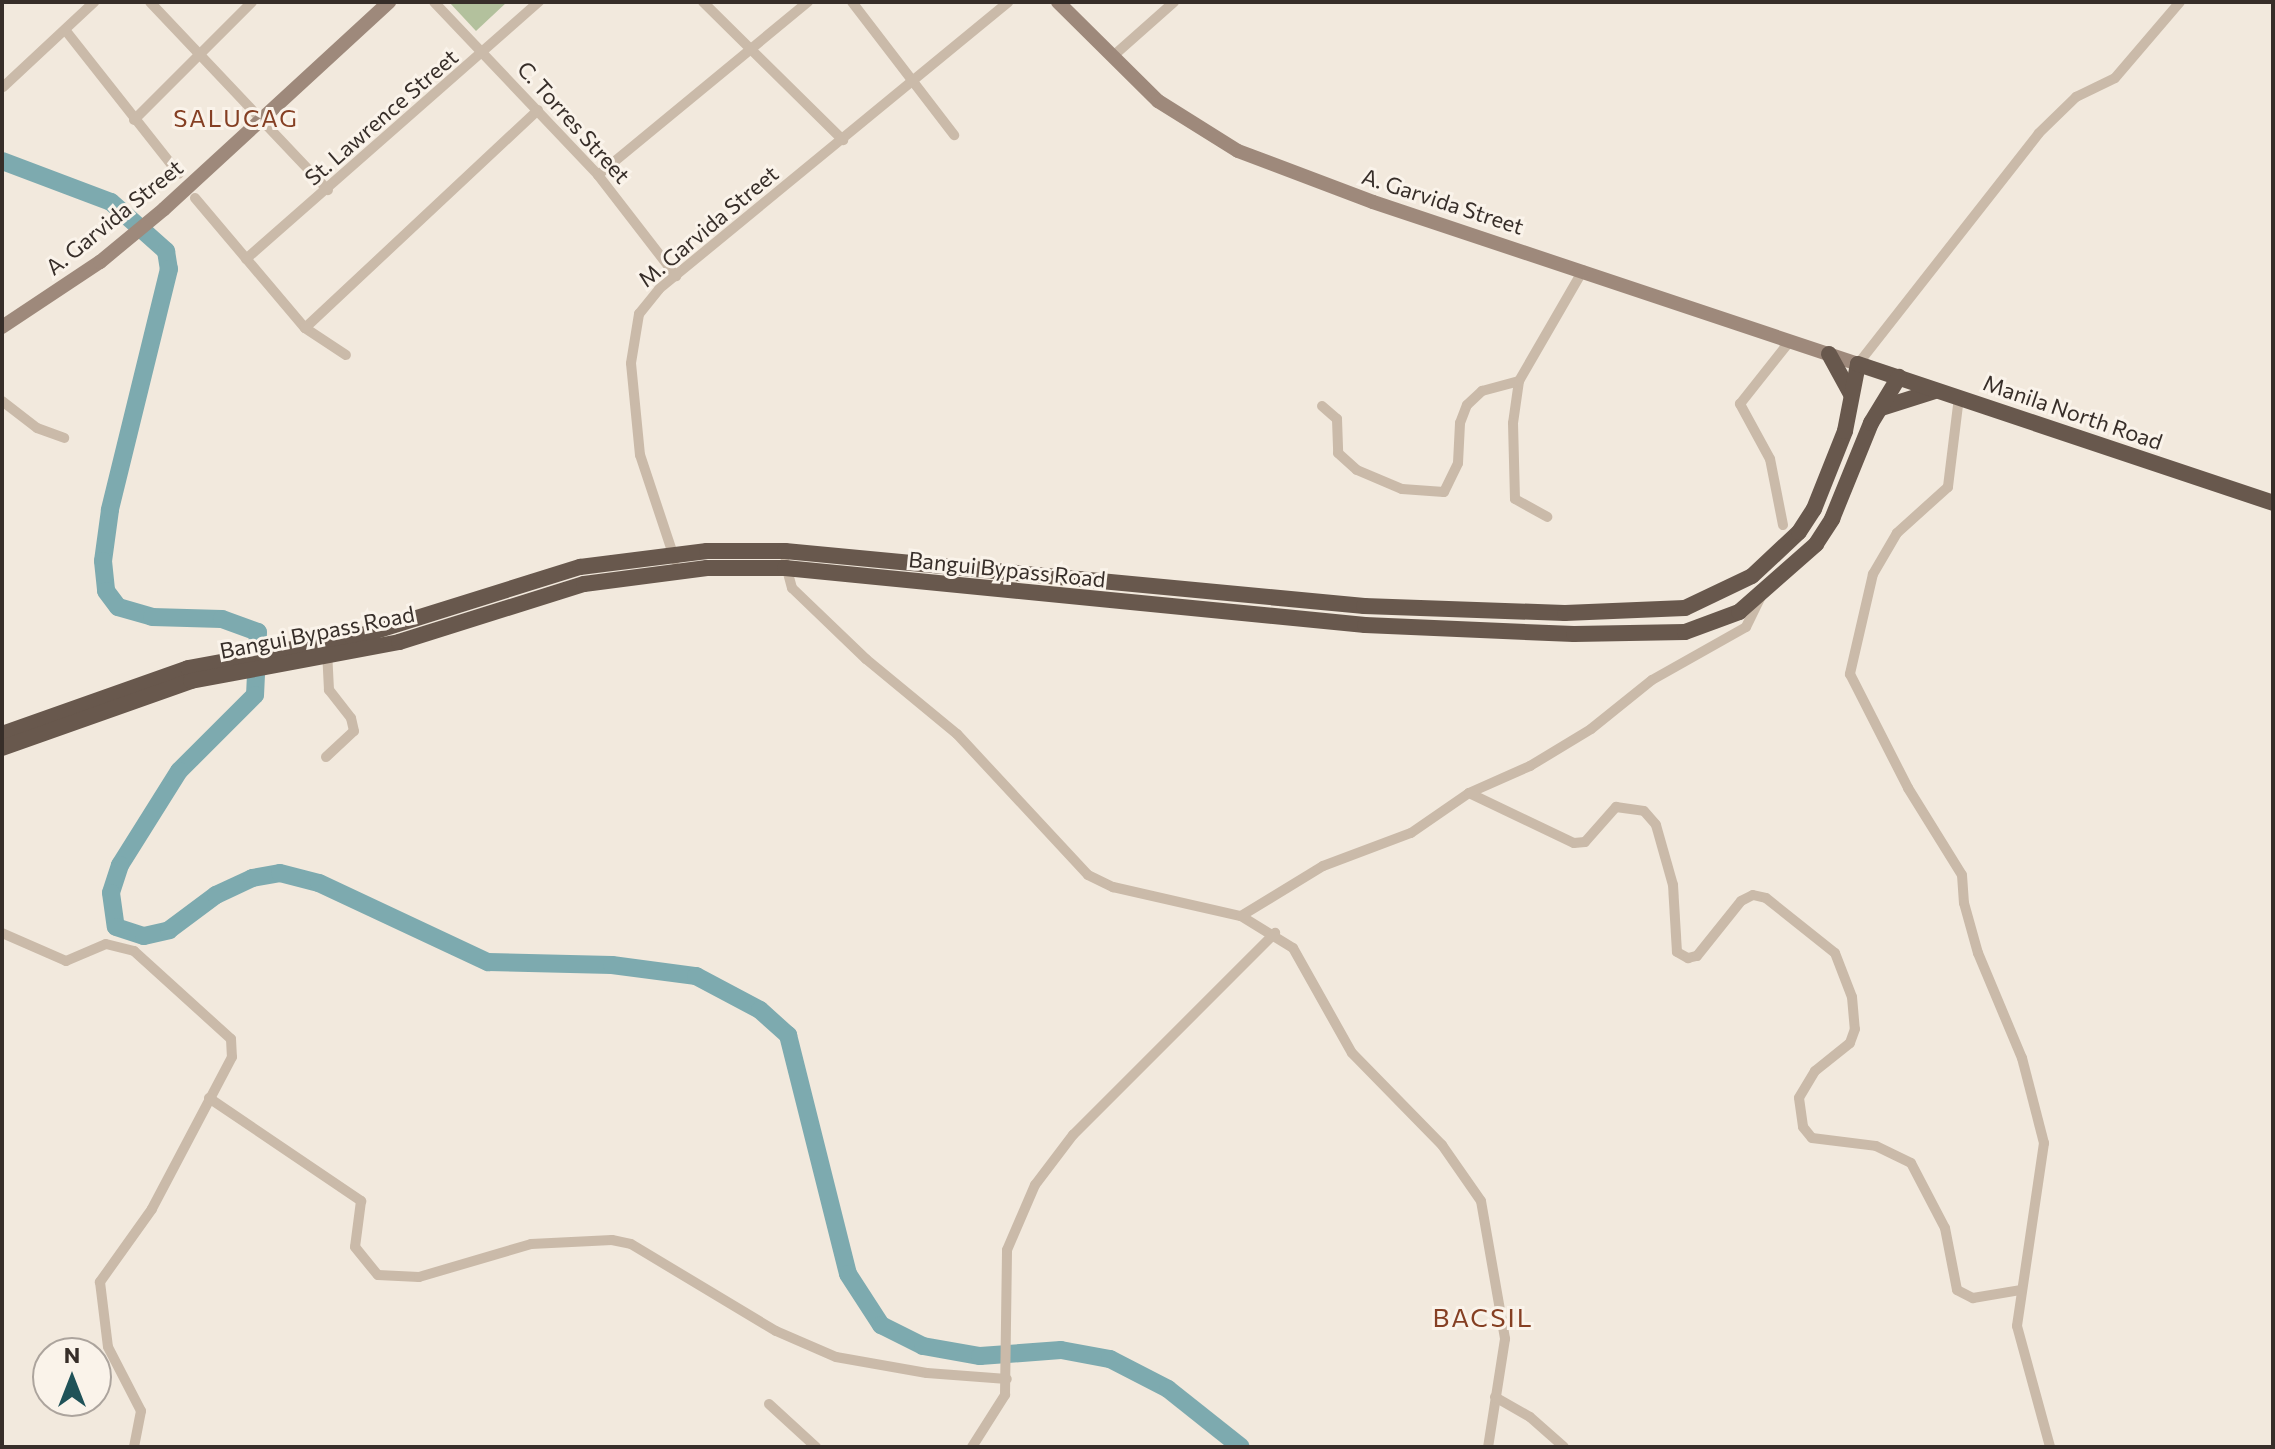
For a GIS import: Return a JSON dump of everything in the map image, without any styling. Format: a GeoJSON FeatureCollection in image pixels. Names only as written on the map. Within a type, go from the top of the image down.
{"type":"FeatureCollection","features":[{"type":"Feature","properties":{"kind":"highway"},"geometry":{"type":"LineString","coordinates":[[1829,354],[1852,399]]}},
{"type":"Feature","properties":{"kind":"highway","name":"Manila North Road"},"geometry":{"type":"LineString","coordinates":[[1858,364],[2273,503]]}},
{"type":"Feature","properties":{"kind":"highway","name":"Bangui Bypass Road"},"geometry":{"type":"LineString","coordinates":[[2,734],[103,694],[230,666],[399,642],[584,584],[675,562],[785,560],[1364,606],[1649,613],[1706,603],[1752,576],[1799,532],[1831,467],[1852,399],[1858,364]]}},
{"type":"Feature","properties":{"kind":"highway","name":"Bangui Bypass Road"},"geometry":{"type":"LineString","coordinates":[[785,560],[1270,618],[1574,634],[1685,632],[1717,623],[1761,596],[1816,544],[1880,409],[1899,377]]}},
{"type":"Feature","properties":{"kind":"highway"},"geometry":{"type":"LineString","coordinates":[[1880,409],[1908,396],[1940,390]]}},
{"type":"Feature","properties":{"kind":"highway"},"geometry":{"type":"LineString","coordinates":[[1831,467],[1851,475]]}},
{"type":"Feature","properties":{"kind":"highway","name":"Bangui Bypass Road"},"geometry":{"type":"LineString","coordinates":[[2,748],[230,666]]}},
{"type":"Feature","properties":{"kind":"main road","name":"A. Garvida Street"},"geometry":{"type":"LineString","coordinates":[[2,327],[100,262],[164,209],[389,2]]}},
{"type":"Feature","properties":{"kind":"main road","name":"A. Garvida Street"},"geometry":{"type":"LineString","coordinates":[[1058,2],[1158,101],[1238,151],[1858,364]]}},
{"type":"Feature","properties":{"kind":"street"},"geometry":{"type":"LineString","coordinates":[[3,87],[94,2]]}},
{"type":"Feature","properties":{"kind":"street"},"geometry":{"type":"LineString","coordinates":[[150,2],[202,52],[328,190]]}},
{"type":"Feature","properties":{"kind":"street"},"geometry":{"type":"LineString","coordinates":[[134,120],[252,2]]}},
{"type":"Feature","properties":{"kind":"street","name":"C. Torres Street"},"geometry":{"type":"LineString","coordinates":[[434,2],[598,175],[676,276]]}},
{"type":"Feature","properties":{"kind":"street","name":"St. Lawrence Street"},"geometry":{"type":"LineString","coordinates":[[246,259],[539,2]]}},
{"type":"Feature","properties":{"kind":"street"},"geometry":{"type":"LineString","coordinates":[[703,2],[843,140]]}},
{"type":"Feature","properties":{"kind":"street"},"geometry":{"type":"LineString","coordinates":[[598,175],[749,47],[808,2]]}},
{"type":"Feature","properties":{"kind":"street"},"geometry":{"type":"LineString","coordinates":[[852,2],[954,135]]}},
{"type":"Feature","properties":{"kind":"street","name":"M. Garvida Street"},"geometry":{"type":"LineString","coordinates":[[675,562],[643,468],[631,363],[639,314],[676,276],[1008,2]]}},
{"type":"Feature","properties":{"kind":"street"},"geometry":{"type":"LineString","coordinates":[[1112,57],[1174,2]]}},
{"type":"Feature","properties":{"kind":"street"},"geometry":{"type":"LineString","coordinates":[[1858,364],[2039,133],[2076,97],[2115,78],[2180,2]]}},
{"type":"Feature","properties":{"kind":"street"},"geometry":{"type":"LineString","coordinates":[[66,31],[179,174]]}},
{"type":"Feature","properties":{"kind":"street"},"geometry":{"type":"LineString","coordinates":[[305,328],[538,110]]}},
{"type":"Feature","properties":{"kind":"street"},"geometry":{"type":"LineString","coordinates":[[195,198],[305,328],[346,355]]}},
{"type":"Feature","properties":{"kind":"street"},"geometry":{"type":"LineString","coordinates":[[1547,517],[1515,499],[1513,423],[1519,381],[1583,270]]}},
{"type":"Feature","properties":{"kind":"street"},"geometry":{"type":"LineString","coordinates":[[1783,525],[1770,459],[1740,404],[1790,341]]}},
{"type":"Feature","properties":{"kind":"street"},"geometry":{"type":"LineString","coordinates":[[1322,406],[1337,419],[1338,453],[1357,470],[1402,489],[1444,492],[1458,463],[1460,423],[1467,405],[1482,391],[1519,381]]}},
{"type":"Feature","properties":{"kind":"street"},"geometry":{"type":"LineString","coordinates":[[1959,397],[1948,487],[1897,533],[1873,574],[1850,674],[1908,788],[1962,875],[1964,903],[1978,953],[2022,1058],[2044,1143],[2029,1263],[2021,1290],[2023,1306],[2017,1326],[2050,1447]]}},
{"type":"Feature","properties":{"kind":"street"},"geometry":{"type":"LineString","coordinates":[[2,401],[37,428],[64,438]]}},
{"type":"Feature","properties":{"kind":"street"},"geometry":{"type":"LineString","coordinates":[[785,560],[792,588],[866,659],[957,734],[1088,875],[1113,887],[1241,916],[1275,933],[1300,957],[1326,1014],[1352,1053],[1442,1145],[1477,1190],[1504,1326],[1488,1447]]}},
{"type":"Feature","properties":{"kind":"street"},"geometry":{"type":"LineString","coordinates":[[1241,916],[1323,866],[1411,833],[1469,793],[1530,766],[1591,729],[1652,680],[1732,637],[1752,620],[1761,596]]}},
{"type":"Feature","properties":{"kind":"street"},"geometry":{"type":"LineString","coordinates":[[326,757],[354,731],[351,718],[329,690],[328,650]]}},
{"type":"Feature","properties":{"kind":"street"},"geometry":{"type":"LineString","coordinates":[[1469,793],[1574,843],[1585,842],[1616,807],[1644,811],[1662,842],[1673,885],[1675,944],[1688,958],[1697,956],[1741,901],[1753,895],[1766,898],[1835,953],[1852,997],[1855,1029],[1850,1043],[1815,1071],[1799,1098],[1803,1127],[1812,1138],[1876,1146],[1911,1163],[1945,1228],[1957,1290],[1973,1298],[2021,1290]]}},
{"type":"Feature","properties":{"kind":"street"},"geometry":{"type":"LineString","coordinates":[[2,933],[66,961],[106,944],[125,947],[165,975],[231,1039],[232,1057],[152,1209],[100,1282],[108,1347],[141,1411],[134,1447]]}},
{"type":"Feature","properties":{"kind":"street"},"geometry":{"type":"LineString","coordinates":[[972,1447],[1003,1402],[1007,1376],[1007,1250],[1035,1185],[1073,1135],[1275,933]]}},
{"type":"Feature","properties":{"kind":"street"},"geometry":{"type":"LineString","coordinates":[[209,1098],[361,1201],[355,1247],[378,1275],[419,1277],[531,1244],[612,1240],[631,1244],[776,1331],[836,1357],[927,1373],[1007,1376]]}},
{"type":"Feature","properties":{"kind":"street"},"geometry":{"type":"LineString","coordinates":[[1495,1397],[1530,1417],[1564,1447]]}},
{"type":"Feature","properties":{"kind":"street"},"geometry":{"type":"LineString","coordinates":[[769,1404],[816,1447]]}},
{"type":"Feature","properties":{"kind":"green space"},"geometry":{"type":"Polygon","coordinates":[[[449,2],[507,2],[476,31],[449,2]]]}},
{"type":"Feature","properties":{"kind":"waterway"},"geometry":{"type":"LineString","coordinates":[[2,161],[111,202],[166,251],[169,269],[110,510],[103,561],[106,591],[118,607],[152,617],[222,619],[258,632],[255,695],[179,771],[120,865],[111,893],[116,927],[144,936],[169,930],[216,895],[252,878],[280,873],[319,883],[488,962],[612,965],[696,976],[760,1010],[788,1035],[848,1274],[881,1325],[923,1346],[980,1356],[1061,1350],[1110,1359],[1168,1389],[1241,1447]]}},
{"type":"Feature","properties":{"kind":"district","name":"SALUCAG"},"geometry":{"type":"Point","coordinates":[236,118]}},
{"type":"Feature","properties":{"kind":"district","name":"BACSIL"},"geometry":{"type":"Point","coordinates":[1483,1317]}}]}
